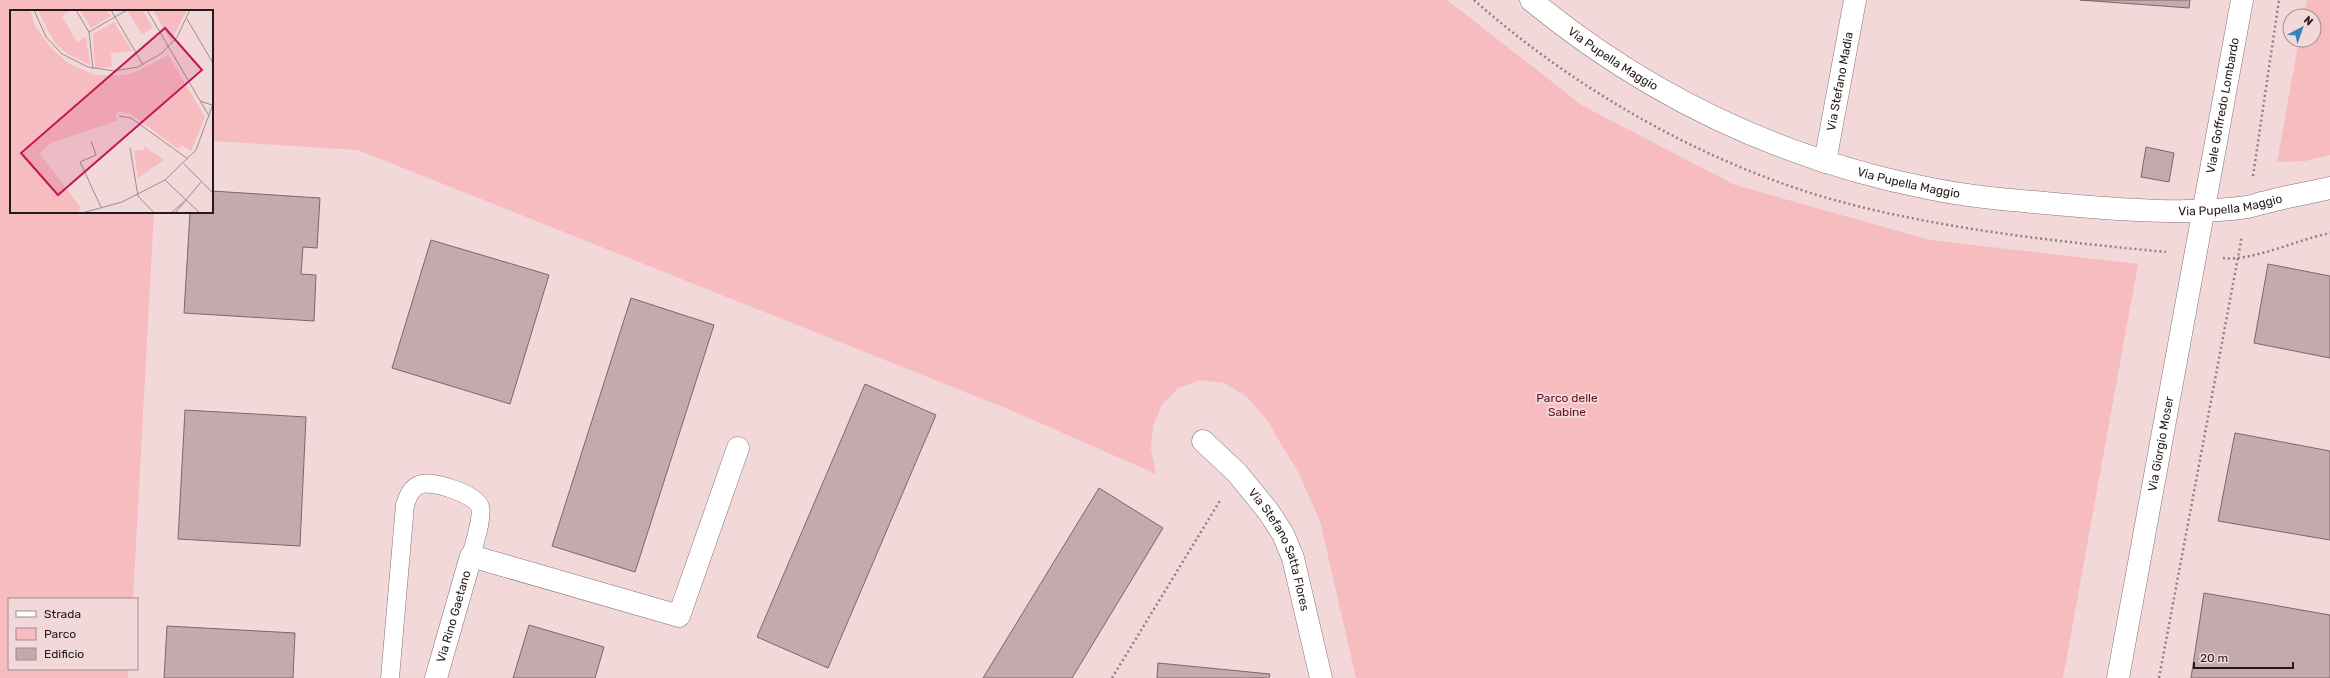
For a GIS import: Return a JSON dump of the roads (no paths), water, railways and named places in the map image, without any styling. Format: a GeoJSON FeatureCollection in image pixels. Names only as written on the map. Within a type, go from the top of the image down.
{"type":"FeatureCollection","features":[{"type":"Feature","properties":{"kind":"street","name":"Via Pupella Maggio"},"geometry":{"type":"LineString","coordinates":[[1530,0],[1561,25],[1606,57],[1657,88],[1699,110],[1770,144],[1880,178],[1990,198],[2101,208],[2205,211],[2248,207],[2330,188]]}},
{"type":"Feature","properties":{"kind":"street","name":"Via Stefano Madia"},"geometry":{"type":"LineString","coordinates":[[1825,162],[1855,0]]}},
{"type":"Feature","properties":{"kind":"street","name":"Viale Goffredo Lombardo"},"geometry":{"type":"LineString","coordinates":[[2205,211],[2242,0]]}},
{"type":"Feature","properties":{"kind":"street","name":"Via Giorgio Moser"},"geometry":{"type":"LineString","coordinates":[[2118,678],[2205,211]]}},
{"type":"Feature","properties":{"kind":"street","name":"Via Stefano Satta Flores"},"geometry":{"type":"LineString","coordinates":[[1203,441],[1237,473],[1268,511],[1282,534],[1293,558],[1321,678]]}},
{"type":"Feature","properties":{"kind":"street"},"geometry":{"type":"LineString","coordinates":[[471,556],[679,616],[738,448]]}},
{"type":"Feature","properties":{"kind":"street","name":"Via Rino Gaetano"},"geometry":{"type":"LineString","coordinates":[[436,678],[471,556]]}},
{"type":"Feature","properties":{"kind":"lane"},"geometry":{"type":"LineString","coordinates":[[390,678],[405,505],[410,491],[419,484],[429,484],[465,493],[474,499],[480,507],[480,518],[471,556]]}},
{"type":"Feature","properties":{"kind":"park label","name":"Parco delle Sabine"},"geometry":{"type":"Point","coordinates":[1567,405]}}]}
